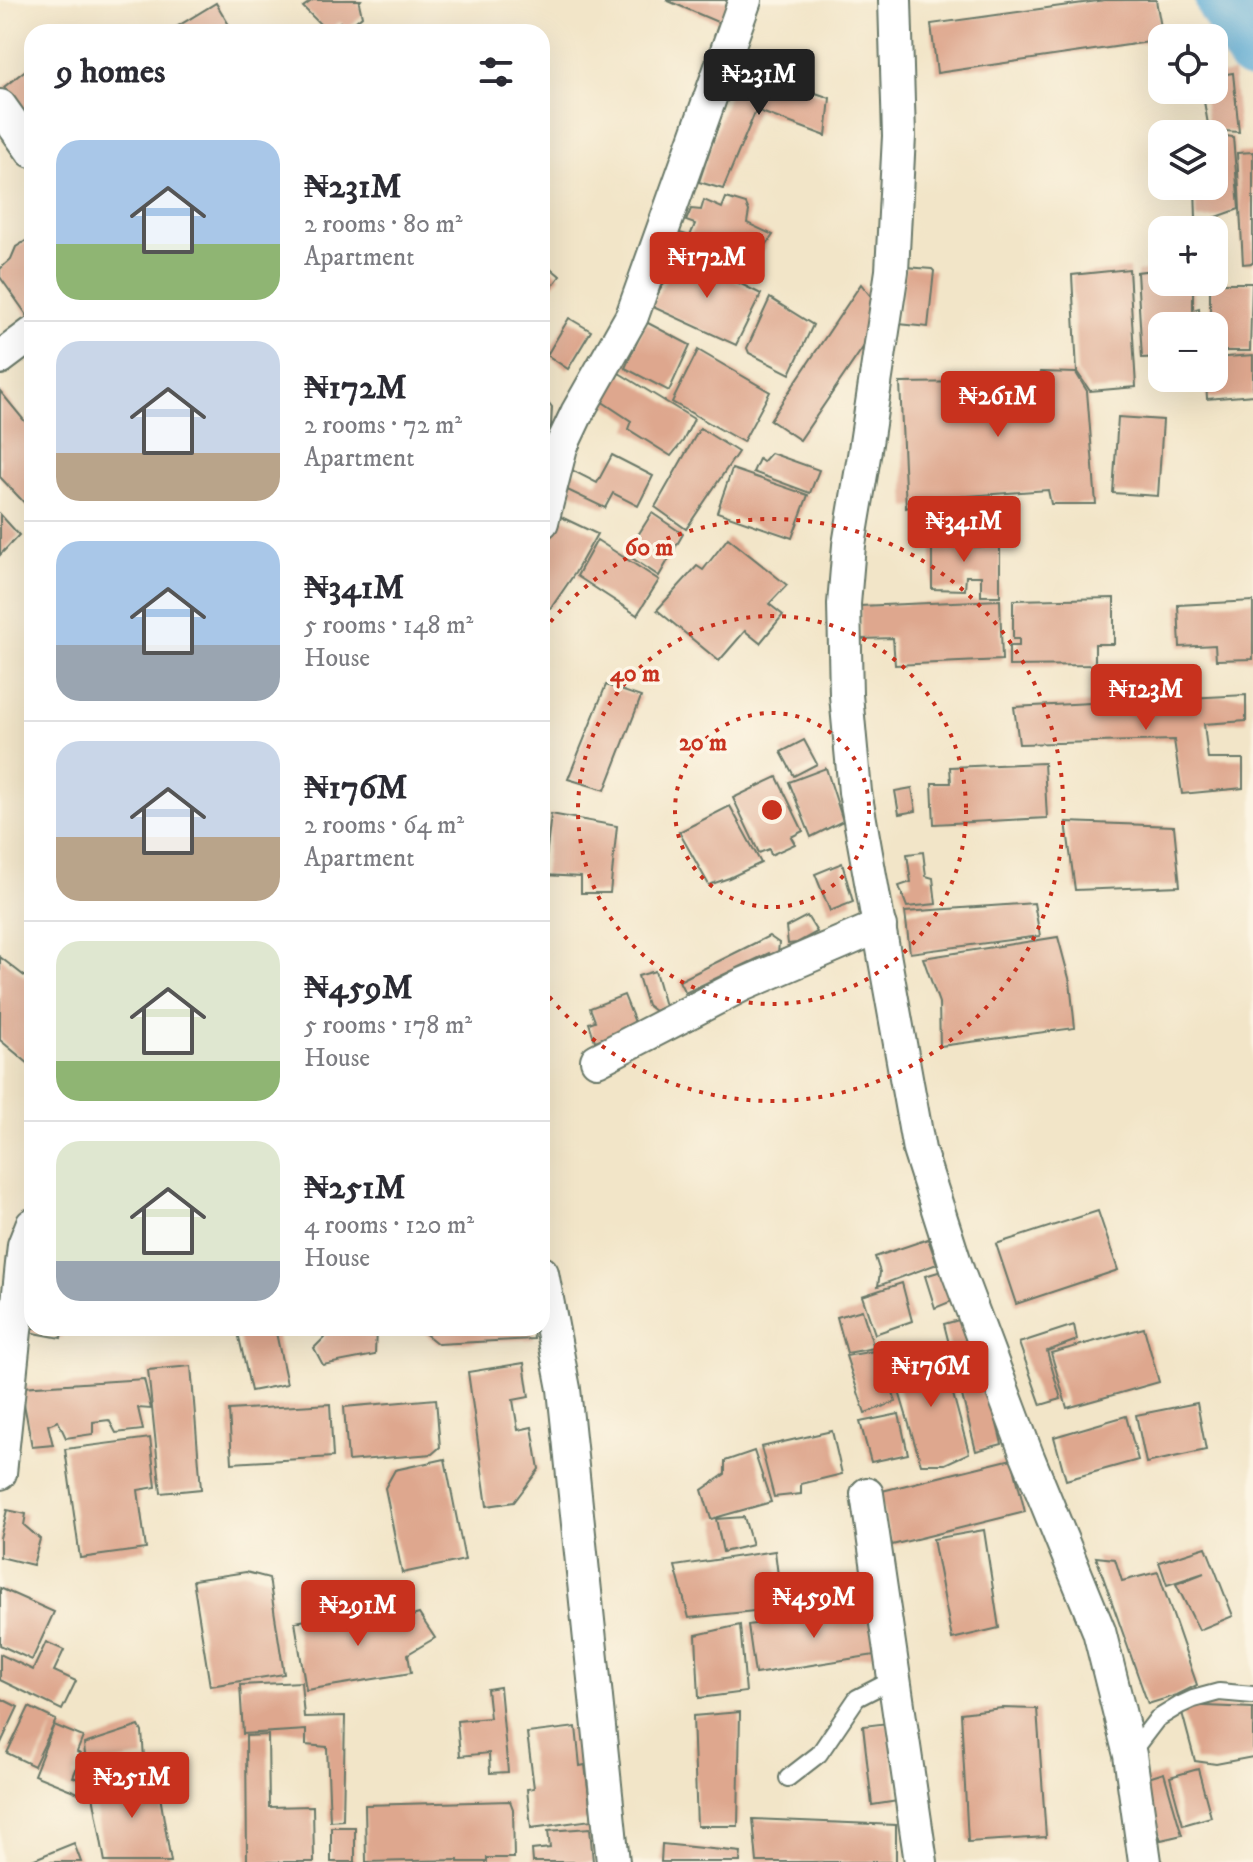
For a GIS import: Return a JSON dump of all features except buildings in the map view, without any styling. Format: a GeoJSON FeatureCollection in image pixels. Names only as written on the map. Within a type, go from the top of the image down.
{"type":"FeatureCollection","features":[{"type":"Feature","properties":{"kind":"street"},"geometry":{"type":"LineString","coordinates":[[550,490],[561,447],[632,316],[745,0]]}},
{"type":"Feature","properties":{"kind":"street"},"geometry":{"type":"LineString","coordinates":[[895,0],[899,136],[892,271],[849,545],[844,604],[846,695],[855,792],[919,1150],[979,1329],[1099,1631],[1130,1755],[1145,1862]]}},
{"type":"Feature","properties":{"kind":"street"},"geometry":{"type":"LineString","coordinates":[[0,106],[24,140]]}},
{"type":"Feature","properties":{"kind":"street"},"geometry":{"type":"LineString","coordinates":[[0,358],[24,340]]}},
{"type":"Feature","properties":{"kind":"street"},"geometry":{"type":"LineString","coordinates":[[597,1060],[742,985],[880,926]]}},
{"type":"Feature","properties":{"kind":"street"},"geometry":{"type":"LineString","coordinates":[[0,1473],[24,1245]]}},
{"type":"Feature","properties":{"kind":"street"},"geometry":{"type":"LineString","coordinates":[[550,1315],[564,1389],[613,1862]]}},
{"type":"Feature","properties":{"kind":"street"},"geometry":{"type":"LineString","coordinates":[[867,1494],[921,1862]]}},
{"type":"Feature","properties":{"kind":"lane"},"geometry":{"type":"LineString","coordinates":[[788,1778],[819,1754],[857,1698],[894,1679]]}},
{"type":"Feature","properties":{"kind":"lane"},"geometry":{"type":"LineString","coordinates":[[1130,1755],[1157,1719],[1180,1705],[1219,1692],[1253,1695]]}},
{"type":"Feature","properties":{"kind":"waterway"},"geometry":{"type":"LineString","coordinates":[[1224,0],[1253,51]]}}]}
